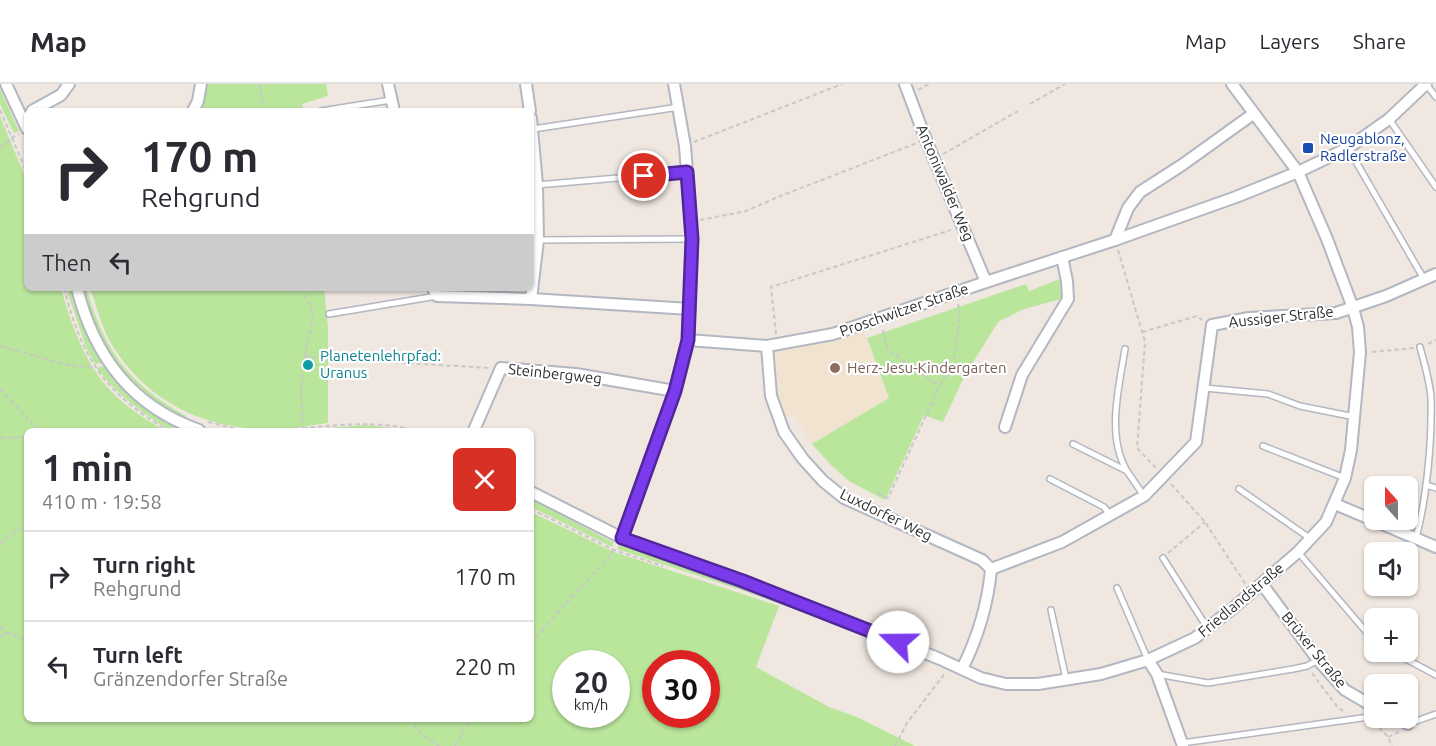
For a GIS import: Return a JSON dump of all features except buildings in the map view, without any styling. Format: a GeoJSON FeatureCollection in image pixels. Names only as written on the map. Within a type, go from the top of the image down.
{"type":"FeatureCollection","features":[{"type":"Feature","properties":{"kind":"street"},"geometry":{"type":"LineString","coordinates":[[6,84],[24,116]]}},
{"type":"Feature","properties":{"kind":"street"},"geometry":{"type":"LineString","coordinates":[[37,108],[61,95],[69,84]]}},
{"type":"Feature","properties":{"kind":"street"},"geometry":{"type":"LineString","coordinates":[[194,108],[201,84]]}},
{"type":"Feature","properties":{"kind":"street"},"geometry":{"type":"LineString","coordinates":[[388,84],[393,106]]}},
{"type":"Feature","properties":{"kind":"street"},"geometry":{"type":"LineString","coordinates":[[526,84],[530,108]]}},
{"type":"Feature","properties":{"kind":"street"},"geometry":{"type":"LineString","coordinates":[[622,538],[675,391],[688,340],[692,239],[685,146],[674,84]]}},
{"type":"Feature","properties":{"kind":"street","name":"Antoniwalder Weg"},"geometry":{"type":"LineString","coordinates":[[905,84],[986,282]]}},
{"type":"Feature","properties":{"kind":"street","name":"Friedlandstraße"},"geometry":{"type":"LineString","coordinates":[[534,494],[622,538],[753,585],[957,666],[981,678],[1006,684],[1038,684],[1101,674],[1148,660],[1186,642],[1208,628],[1262,584],[1298,552],[1326,522],[1345,478],[1352,450],[1355,417],[1360,352],[1358,327],[1353,308],[1299,172],[1232,84]]}},
{"type":"Feature","properties":{"kind":"street","name":"Proschwitzer Straße"},"geometry":{"type":"LineString","coordinates":[[688,340],[772,346],[833,334],[1115,240],[1236,197],[1299,172],[1348,148],[1389,119],[1426,84]]}},
{"type":"Feature","properties":{"kind":"street"},"geometry":{"type":"LineString","coordinates":[[1115,240],[1128,208],[1140,192],[1253,114]]}},
{"type":"Feature","properties":{"kind":"street"},"geometry":{"type":"LineString","coordinates":[[534,148],[538,240],[534,274]]}},
{"type":"Feature","properties":{"kind":"street"},"geometry":{"type":"LineString","coordinates":[[1005,427],[1022,375],[1068,299],[1062,257]]}},
{"type":"Feature","properties":{"kind":"street","name":"Aussiger Straße"},"geometry":{"type":"LineString","coordinates":[[991,569],[1062,542],[1144,496],[1165,477],[1196,442],[1212,325],[1249,318],[1336,313],[1436,274]]}},
{"type":"Feature","properties":{"kind":"street"},"geometry":{"type":"LineString","coordinates":[[78,291],[90,325],[108,363],[124,383],[181,424],[202,426]]}},
{"type":"Feature","properties":{"kind":"street"},"geometry":{"type":"LineString","coordinates":[[531,299],[532,291]]}},
{"type":"Feature","properties":{"kind":"street"},"geometry":{"type":"LineString","coordinates":[[435,292],[690,309]]}},
{"type":"Feature","properties":{"kind":"street","name":"Luxdorfer Weg"},"geometry":{"type":"LineString","coordinates":[[772,346],[771,396],[784,432],[803,459],[823,481],[844,498],[982,560],[991,569]]}},
{"type":"Feature","properties":{"kind":"street","name":"Steinbergweg"},"geometry":{"type":"LineString","coordinates":[[475,428],[501,368],[576,374],[675,391]]}},
{"type":"Feature","properties":{"kind":"street"},"geometry":{"type":"LineString","coordinates":[[1335,504],[1436,547]]}},
{"type":"Feature","properties":{"kind":"street"},"geometry":{"type":"LineString","coordinates":[[957,666],[982,620],[991,569]]}},
{"type":"Feature","properties":{"kind":"street","name":"Brüxer Straße"},"geometry":{"type":"LineString","coordinates":[[1262,584],[1318,660],[1345,690],[1364,705]]}},
{"type":"Feature","properties":{"kind":"street"},"geometry":{"type":"LineString","coordinates":[[1148,660],[1157,674],[1183,744]]}},
{"type":"Feature","properties":{"kind":"lane","name":"Proschwitzer Straße"},"geometry":{"type":"LineString","coordinates":[[1426,84],[1436,97]]}},
{"type":"Feature","properties":{"kind":"lane"},"geometry":{"type":"LineString","coordinates":[[364,108],[393,106]]}},
{"type":"Feature","properties":{"kind":"lane"},"geometry":{"type":"LineString","coordinates":[[534,123],[679,107]]}},
{"type":"Feature","properties":{"kind":"lane"},"geometry":{"type":"LineString","coordinates":[[1389,119],[1436,188]]}},
{"type":"Feature","properties":{"kind":"lane"},"geometry":{"type":"LineString","coordinates":[[1348,148],[1424,279]]}},
{"type":"Feature","properties":{"kind":"lane"},"geometry":{"type":"LineString","coordinates":[[537,185],[687,172]]}},
{"type":"Feature","properties":{"kind":"lane"},"geometry":{"type":"LineString","coordinates":[[538,240],[692,239]]}},
{"type":"Feature","properties":{"kind":"lane"},"geometry":{"type":"LineString","coordinates":[[329,314],[435,292]]}},
{"type":"Feature","properties":{"kind":"lane"},"geometry":{"type":"LineString","coordinates":[[1416,539],[1433,438],[1433,395],[1420,347]]}},
{"type":"Feature","properties":{"kind":"lane"},"geometry":{"type":"LineString","coordinates":[[1125,349],[1116,409],[1117,445],[1119,459],[1144,496]]}},
{"type":"Feature","properties":{"kind":"lane"},"geometry":{"type":"LineString","coordinates":[[1205,388],[1268,394],[1300,406],[1355,417]]}},
{"type":"Feature","properties":{"kind":"lane"},"geometry":{"type":"LineString","coordinates":[[1073,444],[1127,471]]}},
{"type":"Feature","properties":{"kind":"lane"},"geometry":{"type":"LineString","coordinates":[[1263,446],[1345,478]]}},
{"type":"Feature","properties":{"kind":"lane"},"geometry":{"type":"LineString","coordinates":[[1050,479],[1104,507],[1110,516]]}},
{"type":"Feature","properties":{"kind":"lane"},"geometry":{"type":"LineString","coordinates":[[1426,485],[1436,488]]}},
{"type":"Feature","properties":{"kind":"lane"},"geometry":{"type":"LineString","coordinates":[[1239,489],[1311,539]]}},
{"type":"Feature","properties":{"kind":"lane"},"geometry":{"type":"LineString","coordinates":[[1298,552],[1364,629]]}},
{"type":"Feature","properties":{"kind":"lane"},"geometry":{"type":"LineString","coordinates":[[1162,558],[1208,628]]}},
{"type":"Feature","properties":{"kind":"lane"},"geometry":{"type":"LineString","coordinates":[[1117,588],[1148,660]]}},
{"type":"Feature","properties":{"kind":"lane"},"geometry":{"type":"LineString","coordinates":[[1052,610],[1066,679]]}},
{"type":"Feature","properties":{"kind":"lane"},"geometry":{"type":"LineString","coordinates":[[1157,674],[1208,683],[1293,669],[1307,666],[1318,660]]}},
{"type":"Feature","properties":{"kind":"lane"},"geometry":{"type":"LineString","coordinates":[[1412,662],[1436,675]]}},
{"type":"Feature","properties":{"kind":"lane"},"geometry":{"type":"LineString","coordinates":[[1183,744],[1364,713]]}},
{"type":"Feature","properties":{"kind":"lane"},"geometry":{"type":"LineString","coordinates":[[1418,720],[1436,714]]}},
{"type":"Feature","properties":{"kind":"path"},"geometry":{"type":"LineString","coordinates":[[260,84],[263,108]]}},
{"type":"Feature","properties":{"kind":"path"},"geometry":{"type":"LineString","coordinates":[[685,146],[842,84]]}},
{"type":"Feature","properties":{"kind":"path"},"geometry":{"type":"LineString","coordinates":[[1030,104],[1065,84]]}},
{"type":"Feature","properties":{"kind":"path"},"geometry":{"type":"LineString","coordinates":[[0,110],[24,166]]}},
{"type":"Feature","properties":{"kind":"path"},"geometry":{"type":"LineString","coordinates":[[934,159],[1018,111]]}},
{"type":"Feature","properties":{"kind":"path"},"geometry":{"type":"LineString","coordinates":[[0,148],[12,137]]}},
{"type":"Feature","properties":{"kind":"path"},"geometry":{"type":"LineString","coordinates":[[691,221],[746,211],[778,196],[926,140]]}},
{"type":"Feature","properties":{"kind":"path"},"geometry":{"type":"LineString","coordinates":[[772,346],[771,287],[963,227]]}},
{"type":"Feature","properties":{"kind":"path"},"geometry":{"type":"LineString","coordinates":[[1115,240],[1145,342],[1137,448],[1204,522],[1252,592]]}},
{"type":"Feature","properties":{"kind":"path"},"geometry":{"type":"LineString","coordinates":[[302,291],[311,307],[313,319],[304,357],[301,393],[303,428]]}},
{"type":"Feature","properties":{"kind":"path"},"geometry":{"type":"LineString","coordinates":[[878,493],[888,498],[940,385],[954,361],[960,313],[955,293]]}},
{"type":"Feature","properties":{"kind":"path"},"geometry":{"type":"LineString","coordinates":[[1142,332],[1197,316],[1212,325]]}},
{"type":"Feature","properties":{"kind":"path"},"geometry":{"type":"LineString","coordinates":[[879,318],[888,350],[940,385]]}},
{"type":"Feature","properties":{"kind":"path"},"geometry":{"type":"LineString","coordinates":[[0,346],[72,366],[94,367],[108,363]]}},
{"type":"Feature","properties":{"kind":"path"},"geometry":{"type":"LineString","coordinates":[[1360,352],[1395,351],[1420,347]]}},
{"type":"Feature","properties":{"kind":"path"},"geometry":{"type":"LineString","coordinates":[[304,357],[501,368]]}},
{"type":"Feature","properties":{"kind":"path"},"geometry":{"type":"LineString","coordinates":[[0,389],[36,428]]}},
{"type":"Feature","properties":{"kind":"path"},"geometry":{"type":"LineString","coordinates":[[321,428],[366,423],[406,428]]}},
{"type":"Feature","properties":{"kind":"path"},"geometry":{"type":"LineString","coordinates":[[202,426],[226,428]]}},
{"type":"Feature","properties":{"kind":"path"},"geometry":{"type":"LineString","coordinates":[[0,438],[24,436]]}},
{"type":"Feature","properties":{"kind":"path"},"geometry":{"type":"LineString","coordinates":[[1162,558],[1204,522]]}},
{"type":"Feature","properties":{"kind":"path"},"geometry":{"type":"LineString","coordinates":[[0,544],[24,524]]}},
{"type":"Feature","properties":{"kind":"path"},"geometry":{"type":"LineString","coordinates":[[534,639],[579,592],[592,574],[608,560],[614,550]]}},
{"type":"Feature","properties":{"kind":"path"},"geometry":{"type":"LineString","coordinates":[[0,626],[6,633],[24,638]]}},
{"type":"Feature","properties":{"kind":"path"},"geometry":{"type":"LineString","coordinates":[[0,637],[6,633]]}},
{"type":"Feature","properties":{"kind":"path"},"geometry":{"type":"LineString","coordinates":[[895,746],[907,723],[957,666]]}},
{"type":"Feature","properties":{"kind":"path"},"geometry":{"type":"LineString","coordinates":[[414,722],[417,729],[439,746]]}},
{"type":"Feature","properties":{"kind":"path"},"geometry":{"type":"LineString","coordinates":[[455,746],[469,722]]}},
{"type":"Feature","properties":{"kind":"path"},"geometry":{"type":"LineString","coordinates":[[1382,728],[1392,746]]}},
{"type":"Feature","properties":{"kind":"shaded area"},"geometry":{"type":"Polygon","coordinates":[[[863,329],[889,398],[812,444],[794,415],[784,418],[775,396],[771,350],[834,338],[863,329]]]}},
{"type":"Feature","properties":{"kind":"green space"},"geometry":{"type":"Polygon","coordinates":[[[205,84],[326,84],[328,96],[302,104],[303,108],[198,108],[205,84]]]}},
{"type":"Feature","properties":{"kind":"green space"},"geometry":{"type":"Polygon","coordinates":[[[0,89],[19,131],[14,133],[0,104],[0,89]]]}},
{"type":"Feature","properties":{"kind":"green space"},"geometry":{"type":"Polygon","coordinates":[[[0,116],[24,174],[24,291],[62,291],[82,347],[107,387],[123,403],[160,428],[24,428],[24,722],[534,722],[534,513],[614,552],[779,606],[756,667],[829,707],[857,717],[915,746],[0,746],[0,116]]]}},
{"type":"Feature","properties":{"kind":"green space"},"geometry":{"type":"Polygon","coordinates":[[[1060,279],[1061,299],[1024,309],[998,322],[964,377],[943,422],[924,415],[885,500],[849,481],[812,444],[889,398],[867,338],[1026,284],[1029,291],[1060,279]]]}},
{"type":"Feature","properties":{"kind":"green space"},"geometry":{"type":"Polygon","coordinates":[[[67,291],[73,291],[81,318],[101,363],[95,364],[86,347],[67,291]]]}},
{"type":"Feature","properties":{"kind":"green space"},"geometry":{"type":"Polygon","coordinates":[[[84,291],[87,291],[102,331],[121,364],[148,391],[186,416],[184,420],[145,394],[118,366],[99,332],[84,291]]]}},
{"type":"Feature","properties":{"kind":"green space"},"geometry":{"type":"Polygon","coordinates":[[[91,291],[324,291],[328,327],[328,423],[296,428],[242,428],[201,418],[182,410],[147,386],[132,371],[113,347],[91,291]]]}},
{"type":"Feature","properties":{"kind":"green space"},"geometry":{"type":"Polygon","coordinates":[[[103,366],[136,400],[174,427],[166,428],[149,417],[113,387],[97,368],[103,366]]]}},
{"type":"Feature","properties":{"kind":"green space"},"geometry":{"type":"Polygon","coordinates":[[[366,425],[391,428],[331,428],[366,425]]]}},
{"type":"Feature","properties":{"kind":"green space"},"geometry":{"type":"Polygon","coordinates":[[[534,501],[614,543],[612,547],[534,508],[534,501]]]}},
{"type":"Feature","properties":{"kind":"green space"},"geometry":{"type":"Polygon","coordinates":[[[619,545],[741,586],[828,619],[827,621],[617,549],[619,545]]]}},
{"type":"Feature","properties":{"kind":"place","name":"Neugablonz, Radlerstraße"},"geometry":{"type":"Point","coordinates":[1308,148]}},
{"type":"Feature","properties":{"kind":"place","name":"Planetenlehrpfad: Uranus"},"geometry":{"type":"Point","coordinates":[308,365]}},
{"type":"Feature","properties":{"kind":"place","name":"Herz-Jesu-Kindergarten"},"geometry":{"type":"Point","coordinates":[835,368]}},
{"type":"Feature","properties":{"kind":"route"},"geometry":{"type":"LineString","coordinates":[[644,176],[687,172],[692,239],[690,309],[688,340],[675,391],[622,538],[743,581],[898,642]]}}]}
